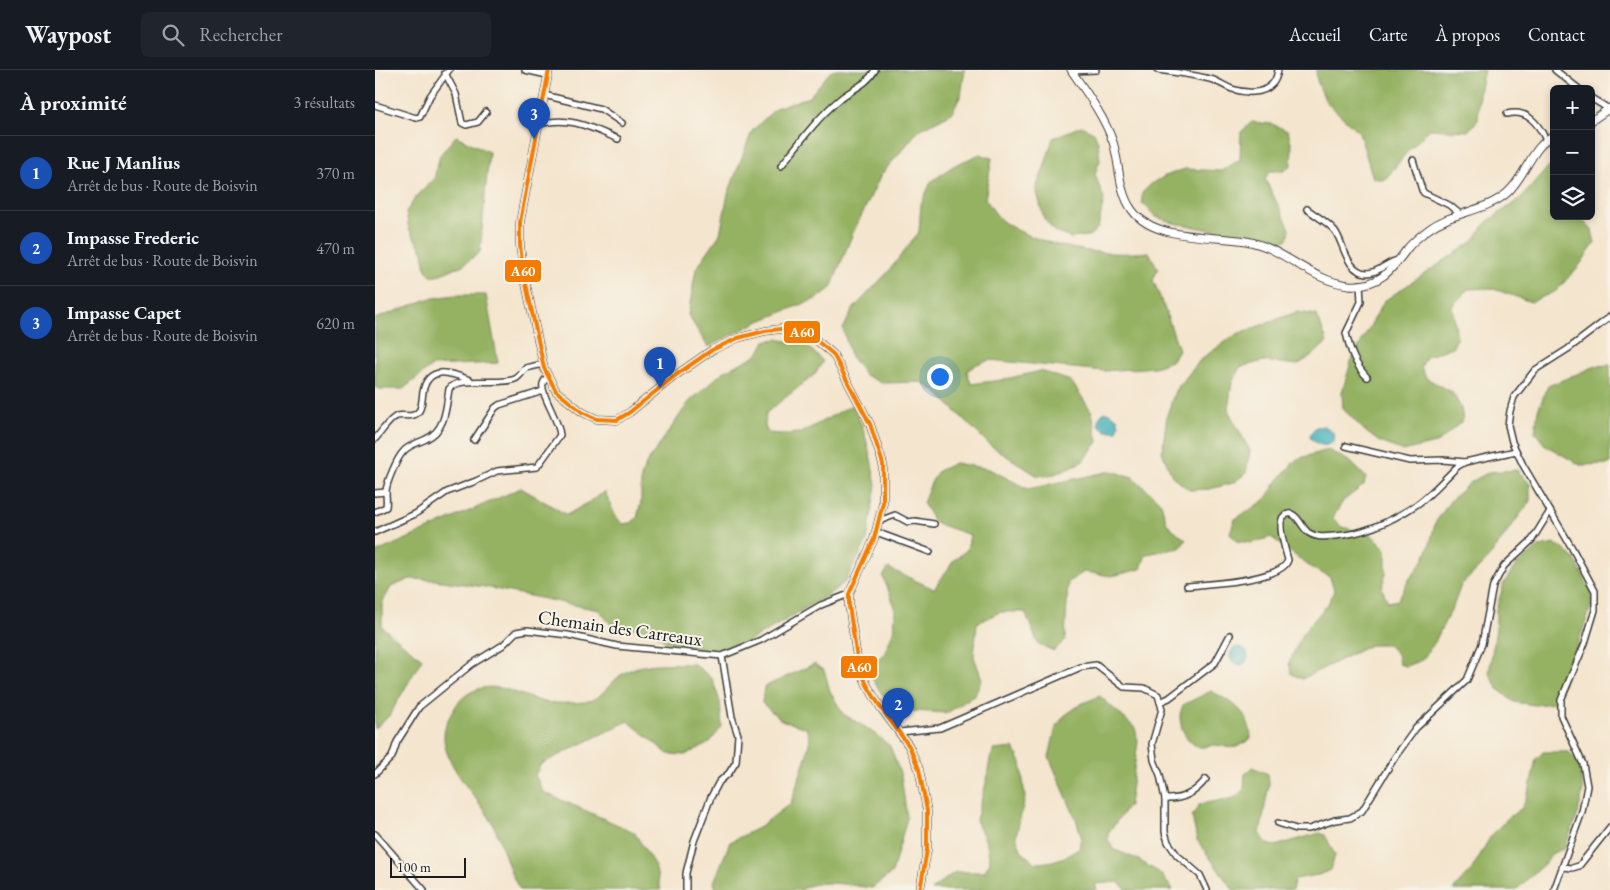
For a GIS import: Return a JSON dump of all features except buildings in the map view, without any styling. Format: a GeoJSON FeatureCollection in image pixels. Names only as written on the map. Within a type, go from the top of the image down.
{"type":"FeatureCollection","features":[{"type":"Feature","properties":{"kind":"main road"},"geometry":{"type":"LineString","coordinates":[[1071,71],[1107,128],[1116,152],[1123,192],[1133,211],[1141,219],[1161,230],[1246,241],[1263,246],[1312,273],[1343,283],[1360,284],[1374,282],[1383,278],[1407,248],[1435,225],[1489,204],[1506,194],[1519,182],[1539,146],[1550,138]]}},
{"type":"Feature","properties":{"kind":"main road"},"geometry":{"type":"LineString","coordinates":[[548,72],[520,230],[523,270],[543,364],[547,377],[555,391],[582,412],[597,419],[617,420],[712,350],[738,338],[765,331],[788,328],[811,335],[833,354],[870,424],[883,464],[883,503],[876,532],[849,594],[849,606],[858,664],[867,685],[909,746],[919,769],[927,811],[927,850],[920,890]]}},
{"type":"Feature","properties":{"kind":"main road"},"geometry":{"type":"LineString","coordinates":[[1595,118],[1609,109]]}},
{"type":"Feature","properties":{"kind":"street"},"geometry":{"type":"LineString","coordinates":[[525,70],[548,72]]}},
{"type":"Feature","properties":{"kind":"street"},"geometry":{"type":"LineString","coordinates":[[781,166],[835,103],[866,82],[875,70]]}},
{"type":"Feature","properties":{"kind":"street"},"geometry":{"type":"LineString","coordinates":[[1071,71],[1096,70]]}},
{"type":"Feature","properties":{"kind":"street"},"geometry":{"type":"LineString","coordinates":[[1157,70],[1190,74],[1214,80],[1233,89],[1248,92],[1268,88],[1274,83],[1278,70]]}},
{"type":"Feature","properties":{"kind":"street"},"geometry":{"type":"LineString","coordinates":[[1555,70],[1574,85]]}},
{"type":"Feature","properties":{"kind":"street"},"geometry":{"type":"LineString","coordinates":[[375,106],[416,118],[419,117],[430,96],[447,72]]}},
{"type":"Feature","properties":{"kind":"street"},"geometry":{"type":"LineString","coordinates":[[447,72],[456,94],[462,123],[466,125],[478,122],[486,112]]}},
{"type":"Feature","properties":{"kind":"street"},"geometry":{"type":"LineString","coordinates":[[544,95],[601,110],[623,123]]}},
{"type":"Feature","properties":{"kind":"street"},"geometry":{"type":"LineString","coordinates":[[1595,100],[1609,109]]}},
{"type":"Feature","properties":{"kind":"street"},"geometry":{"type":"LineString","coordinates":[[1507,114],[1520,112],[1528,117],[1538,126],[1547,140]]}},
{"type":"Feature","properties":{"kind":"street"},"geometry":{"type":"LineString","coordinates":[[538,124],[556,121],[575,122],[618,139]]}},
{"type":"Feature","properties":{"kind":"street"},"geometry":{"type":"LineString","coordinates":[[1413,160],[1422,190],[1449,205],[1460,214]]}},
{"type":"Feature","properties":{"kind":"street"},"geometry":{"type":"LineString","coordinates":[[1307,209],[1333,229],[1347,257],[1359,270],[1368,273],[1375,272],[1391,262],[1399,260]]}},
{"type":"Feature","properties":{"kind":"street"},"geometry":{"type":"LineString","coordinates":[[1360,284],[1361,302],[1347,333],[1352,355],[1367,377]]}},
{"type":"Feature","properties":{"kind":"street"},"geometry":{"type":"LineString","coordinates":[[1554,890],[1582,812],[1587,786],[1583,764],[1561,716],[1561,700],[1585,643],[1595,610],[1595,591],[1517,451],[1508,426],[1514,397],[1535,370],[1568,349],[1610,317]]}},
{"type":"Feature","properties":{"kind":"street"},"geometry":{"type":"LineString","coordinates":[[375,512],[386,507],[386,492],[403,451],[435,434],[443,421],[446,414],[449,389],[452,385],[458,382],[499,382],[515,379],[526,368],[543,364]]}},
{"type":"Feature","properties":{"kind":"street"},"geometry":{"type":"LineString","coordinates":[[375,439],[393,418],[407,417],[420,409],[424,385],[432,376],[448,372],[475,382]]}},
{"type":"Feature","properties":{"kind":"street"},"geometry":{"type":"LineString","coordinates":[[375,532],[415,514],[447,492],[492,473],[537,467],[560,435],[557,418],[543,391],[543,383],[547,377]]}},
{"type":"Feature","properties":{"kind":"street"},"geometry":{"type":"LineString","coordinates":[[474,440],[495,408],[503,403],[543,391]]}},
{"type":"Feature","properties":{"kind":"street"},"geometry":{"type":"LineString","coordinates":[[1346,446],[1410,462],[1443,460],[1465,462],[1517,451]]}},
{"type":"Feature","properties":{"kind":"street"},"geometry":{"type":"LineString","coordinates":[[1187,586],[1241,581],[1256,578],[1282,568],[1289,560],[1281,528],[1282,519],[1285,515],[1295,515],[1307,532],[1321,537],[1344,536],[1368,530],[1416,504],[1458,466],[1465,462]]}},
{"type":"Feature","properties":{"kind":"street"},"geometry":{"type":"LineString","coordinates":[[375,492],[386,492]]}},
{"type":"Feature","properties":{"kind":"street"},"geometry":{"type":"LineString","coordinates":[[1278,823],[1295,829],[1309,829],[1335,820],[1350,818],[1362,811],[1395,757],[1416,728],[1467,680],[1482,644],[1493,586],[1504,566],[1532,540],[1550,511]]}},
{"type":"Feature","properties":{"kind":"street"},"geometry":{"type":"LineString","coordinates":[[879,520],[895,515],[908,522],[915,521],[934,524]]}},
{"type":"Feature","properties":{"kind":"street"},"geometry":{"type":"LineString","coordinates":[[876,532],[930,552]]}},
{"type":"Feature","properties":{"kind":"street","name":"Chemain des Carreaux"},"geometry":{"type":"LineString","coordinates":[[375,774],[392,756],[397,742],[419,707],[472,664],[503,645],[516,632],[527,630],[568,635],[617,646],[722,656],[761,640],[821,605],[849,594]]}},
{"type":"Feature","properties":{"kind":"street"},"geometry":{"type":"LineString","coordinates":[[1160,702],[1169,698],[1215,663],[1230,635]]}},
{"type":"Feature","properties":{"kind":"street"},"geometry":{"type":"LineString","coordinates":[[686,890],[686,873],[694,841],[711,796],[719,782],[737,762],[738,735],[732,717],[722,656]]}},
{"type":"Feature","properties":{"kind":"street"},"geometry":{"type":"LineString","coordinates":[[900,732],[940,728],[1081,667],[1096,664],[1124,686],[1144,688],[1157,695],[1162,709],[1152,744],[1154,760],[1161,775],[1165,799],[1165,832],[1168,842],[1177,855],[1200,875],[1207,890]]}},
{"type":"Feature","properties":{"kind":"street"},"geometry":{"type":"LineString","coordinates":[[1165,799],[1189,795],[1206,780]]}},
{"type":"Feature","properties":{"kind":"street"},"geometry":{"type":"LineString","coordinates":[[1563,867],[1572,868],[1579,866],[1610,827]]}},
{"type":"Feature","properties":{"kind":"street"},"geometry":{"type":"LineString","coordinates":[[375,834],[424,890]]}},
{"type":"Feature","properties":{"kind":"green space"},"geometry":{"type":"Polygon","coordinates":[[[832,70],[965,70],[961,95],[952,113],[919,130],[881,175],[852,235],[831,288],[818,298],[757,322],[708,347],[688,315],[696,269],[720,234],[728,194],[752,131],[776,108],[809,97],[832,70]]]}},
{"type":"Feature","properties":{"kind":"green space"},"geometry":{"type":"Polygon","coordinates":[[[1316,70],[1484,70],[1479,92],[1478,120],[1468,131],[1430,129],[1407,152],[1385,180],[1373,178],[1359,132],[1326,102],[1317,81],[1316,70]]]}},
{"type":"Feature","properties":{"kind":"green space"},"geometry":{"type":"Polygon","coordinates":[[[1252,122],[1272,124],[1288,131],[1292,148],[1291,165],[1284,171],[1270,171],[1265,179],[1290,229],[1288,239],[1277,244],[1174,223],[1156,217],[1142,203],[1142,193],[1150,185],[1165,176],[1185,169],[1221,171],[1240,160],[1241,132],[1252,122]]]}},
{"type":"Feature","properties":{"kind":"green space"},"geometry":{"type":"Polygon","coordinates":[[[1081,126],[1094,132],[1098,142],[1100,160],[1095,174],[1104,199],[1098,228],[1089,236],[1070,238],[1054,231],[1044,219],[1036,188],[1053,138],[1081,126]]]}},
{"type":"Feature","properties":{"kind":"green space"},"geometry":{"type":"Polygon","coordinates":[[[456,136],[489,152],[480,252],[463,265],[433,277],[426,270],[423,252],[409,229],[406,212],[418,194],[434,179],[440,155],[456,136]]]}},
{"type":"Feature","properties":{"kind":"green space"},"geometry":{"type":"Polygon","coordinates":[[[980,154],[992,158],[985,199],[1005,223],[1038,239],[1075,249],[1113,253],[1149,252],[1158,269],[1153,280],[1179,350],[1171,361],[1155,367],[1104,371],[990,360],[977,364],[967,371],[971,384],[1001,380],[1041,371],[1071,381],[1092,412],[1098,442],[1082,462],[1050,476],[1036,475],[990,445],[936,392],[921,382],[882,383],[865,375],[850,355],[843,329],[853,309],[888,272],[919,232],[921,204],[931,182],[953,166],[980,154]]]}},
{"type":"Feature","properties":{"kind":"green space"},"geometry":{"type":"Polygon","coordinates":[[[1549,166],[1550,220],[1583,220],[1592,230],[1595,243],[1579,266],[1556,291],[1531,302],[1491,288],[1468,289],[1452,306],[1457,337],[1453,347],[1426,357],[1421,367],[1426,378],[1452,392],[1461,408],[1463,420],[1439,442],[1403,451],[1378,441],[1343,409],[1342,392],[1352,359],[1384,301],[1472,242],[1487,222],[1522,197],[1549,166]]]}},
{"type":"Feature","properties":{"kind":"green space"},"geometry":{"type":"Polygon","coordinates":[[[455,295],[486,295],[498,363],[432,366],[403,389],[380,389],[375,387],[375,319],[428,299],[455,295]]]}},
{"type":"Feature","properties":{"kind":"green space"},"geometry":{"type":"Polygon","coordinates":[[[1297,312],[1317,315],[1327,342],[1312,356],[1297,365],[1264,361],[1240,367],[1232,382],[1228,410],[1250,451],[1246,473],[1233,483],[1210,489],[1189,490],[1172,476],[1162,452],[1167,415],[1175,391],[1201,359],[1237,334],[1297,312]]]}},
{"type":"Feature","properties":{"kind":"green space"},"geometry":{"type":"Polygon","coordinates":[[[777,339],[806,345],[823,361],[815,374],[766,413],[765,426],[768,433],[801,433],[852,405],[863,428],[876,485],[867,541],[845,582],[828,595],[734,650],[715,654],[666,642],[650,629],[614,628],[599,610],[485,587],[435,580],[410,579],[391,587],[382,603],[382,627],[422,659],[389,716],[375,729],[375,553],[521,488],[567,515],[605,492],[615,515],[622,524],[631,523],[637,518],[641,502],[641,477],[646,464],[689,402],[723,372],[758,354],[765,341],[777,339]]]}},
{"type":"Feature","properties":{"kind":"green space"},"geometry":{"type":"Polygon","coordinates":[[[1610,365],[1610,464],[1580,465],[1545,445],[1535,432],[1538,410],[1548,386],[1596,366],[1610,365]]]}},
{"type":"Feature","properties":{"kind":"green space"},"geometry":{"type":"Polygon","coordinates":[[[1328,450],[1351,462],[1366,477],[1364,485],[1343,501],[1333,518],[1342,527],[1372,535],[1386,549],[1386,573],[1382,589],[1388,602],[1398,600],[1408,581],[1424,559],[1435,523],[1451,500],[1471,482],[1489,472],[1517,470],[1530,484],[1530,501],[1487,560],[1461,585],[1454,604],[1433,645],[1422,660],[1406,666],[1399,664],[1397,654],[1388,645],[1370,645],[1302,679],[1292,674],[1289,663],[1303,633],[1328,604],[1334,591],[1330,577],[1313,569],[1271,537],[1252,543],[1236,541],[1230,533],[1235,519],[1264,501],[1278,480],[1297,459],[1328,450]]]}},
{"type":"Feature","properties":{"kind":"green space"},"geometry":{"type":"Polygon","coordinates":[[[955,463],[989,469],[1028,489],[1111,471],[1133,477],[1161,503],[1167,524],[1186,540],[1180,548],[1146,554],[1141,569],[1112,576],[1084,572],[1068,582],[1065,640],[1054,651],[1038,644],[1025,612],[1000,612],[977,623],[974,657],[982,679],[975,695],[947,713],[913,711],[887,702],[870,675],[872,663],[884,654],[894,630],[895,607],[883,577],[888,568],[934,589],[955,559],[967,550],[970,535],[935,523],[923,503],[938,471],[955,463]]]}},
{"type":"Feature","properties":{"kind":"green space"},"geometry":{"type":"Polygon","coordinates":[[[1555,544],[1574,558],[1592,593],[1591,607],[1559,695],[1554,703],[1535,705],[1514,702],[1498,689],[1489,673],[1496,629],[1496,610],[1504,583],[1516,565],[1539,547],[1555,544]]]}},
{"type":"Feature","properties":{"kind":"green space"},"geometry":{"type":"Polygon","coordinates":[[[658,664],[694,664],[712,678],[720,702],[722,727],[709,743],[685,755],[668,754],[628,721],[541,764],[535,775],[543,792],[634,832],[655,866],[661,890],[520,890],[493,824],[453,766],[447,753],[444,740],[445,728],[458,703],[473,691],[490,687],[506,689],[544,702],[585,702],[602,694],[619,676],[632,669],[658,664]]]}},
{"type":"Feature","properties":{"kind":"green space"},"geometry":{"type":"Polygon","coordinates":[[[814,664],[824,670],[830,691],[843,714],[870,730],[890,746],[901,776],[907,818],[892,873],[872,888],[826,883],[808,886],[802,890],[716,890],[714,882],[730,842],[758,828],[791,803],[807,754],[810,738],[806,728],[781,720],[762,703],[764,687],[814,664]]]}},
{"type":"Feature","properties":{"kind":"green space"},"geometry":{"type":"Polygon","coordinates":[[[1211,691],[1239,708],[1247,721],[1251,738],[1241,745],[1234,748],[1213,745],[1200,747],[1191,743],[1183,730],[1180,715],[1183,705],[1211,691]]]}},
{"type":"Feature","properties":{"kind":"green space"},"geometry":{"type":"Polygon","coordinates":[[[1100,696],[1135,728],[1138,741],[1129,805],[1108,833],[1108,841],[1115,850],[1137,859],[1160,873],[1173,890],[1127,890],[1118,882],[1095,884],[1097,890],[931,890],[955,872],[984,872],[990,862],[987,844],[976,820],[990,759],[994,750],[1014,748],[1021,763],[1025,798],[1016,836],[1022,852],[1035,863],[1041,863],[1058,859],[1079,849],[1081,836],[1076,819],[1049,757],[1056,727],[1064,716],[1081,704],[1100,696]]]}},
{"type":"Feature","properties":{"kind":"green space"},"geometry":{"type":"Polygon","coordinates":[[[1543,752],[1569,752],[1578,762],[1583,790],[1578,814],[1564,849],[1553,853],[1516,890],[1453,890],[1472,869],[1491,836],[1508,818],[1522,808],[1530,788],[1536,759],[1543,752]]]}},
{"type":"Feature","properties":{"kind":"green space"},"geometry":{"type":"Polygon","coordinates":[[[1252,767],[1268,774],[1269,784],[1260,834],[1268,844],[1275,846],[1320,833],[1325,835],[1335,855],[1331,870],[1318,875],[1295,879],[1292,890],[1233,890],[1197,840],[1192,816],[1200,804],[1234,798],[1244,790],[1245,774],[1252,767]]]}},
{"type":"Feature","properties":{"kind":"water"},"geometry":{"type":"Polygon","coordinates":[[[1108,412],[1117,418],[1119,425],[1117,431],[1106,431],[1099,425],[1099,418],[1103,413],[1108,412]]]}},
{"type":"Feature","properties":{"kind":"water"},"geometry":{"type":"Polygon","coordinates":[[[1324,426],[1331,430],[1334,437],[1333,442],[1324,445],[1311,439],[1310,435],[1316,427],[1324,426]]]}},
{"type":"Feature","properties":{"kind":"water"},"geometry":{"type":"Polygon","coordinates":[[[1239,647],[1245,650],[1248,656],[1245,662],[1239,665],[1233,662],[1230,656],[1233,650],[1239,647]]]}},
{"type":"Feature","properties":{"kind":"transit line","name":"A60"},"geometry":{"type":"LineString","coordinates":[[549,70],[520,222],[520,245],[523,270],[544,368],[556,391],[582,412],[597,419],[617,420],[712,350],[738,338],[765,331],[788,328],[810,335],[833,354],[870,424],[883,464],[883,503],[874,539],[849,594],[849,606],[858,664],[867,685],[881,708],[909,746],[919,769],[927,811],[927,850],[920,890]]}},
{"type":"Feature","properties":{"kind":"place","name":"Impasse Capet"},"geometry":{"type":"Point","coordinates":[534,139]}},
{"type":"Feature","properties":{"kind":"place","name":"Rue J Manlius"},"geometry":{"type":"Point","coordinates":[660,388]}},
{"type":"Feature","properties":{"kind":"place","name":"Impasse Frederic"},"geometry":{"type":"Point","coordinates":[898,729]}}]}
